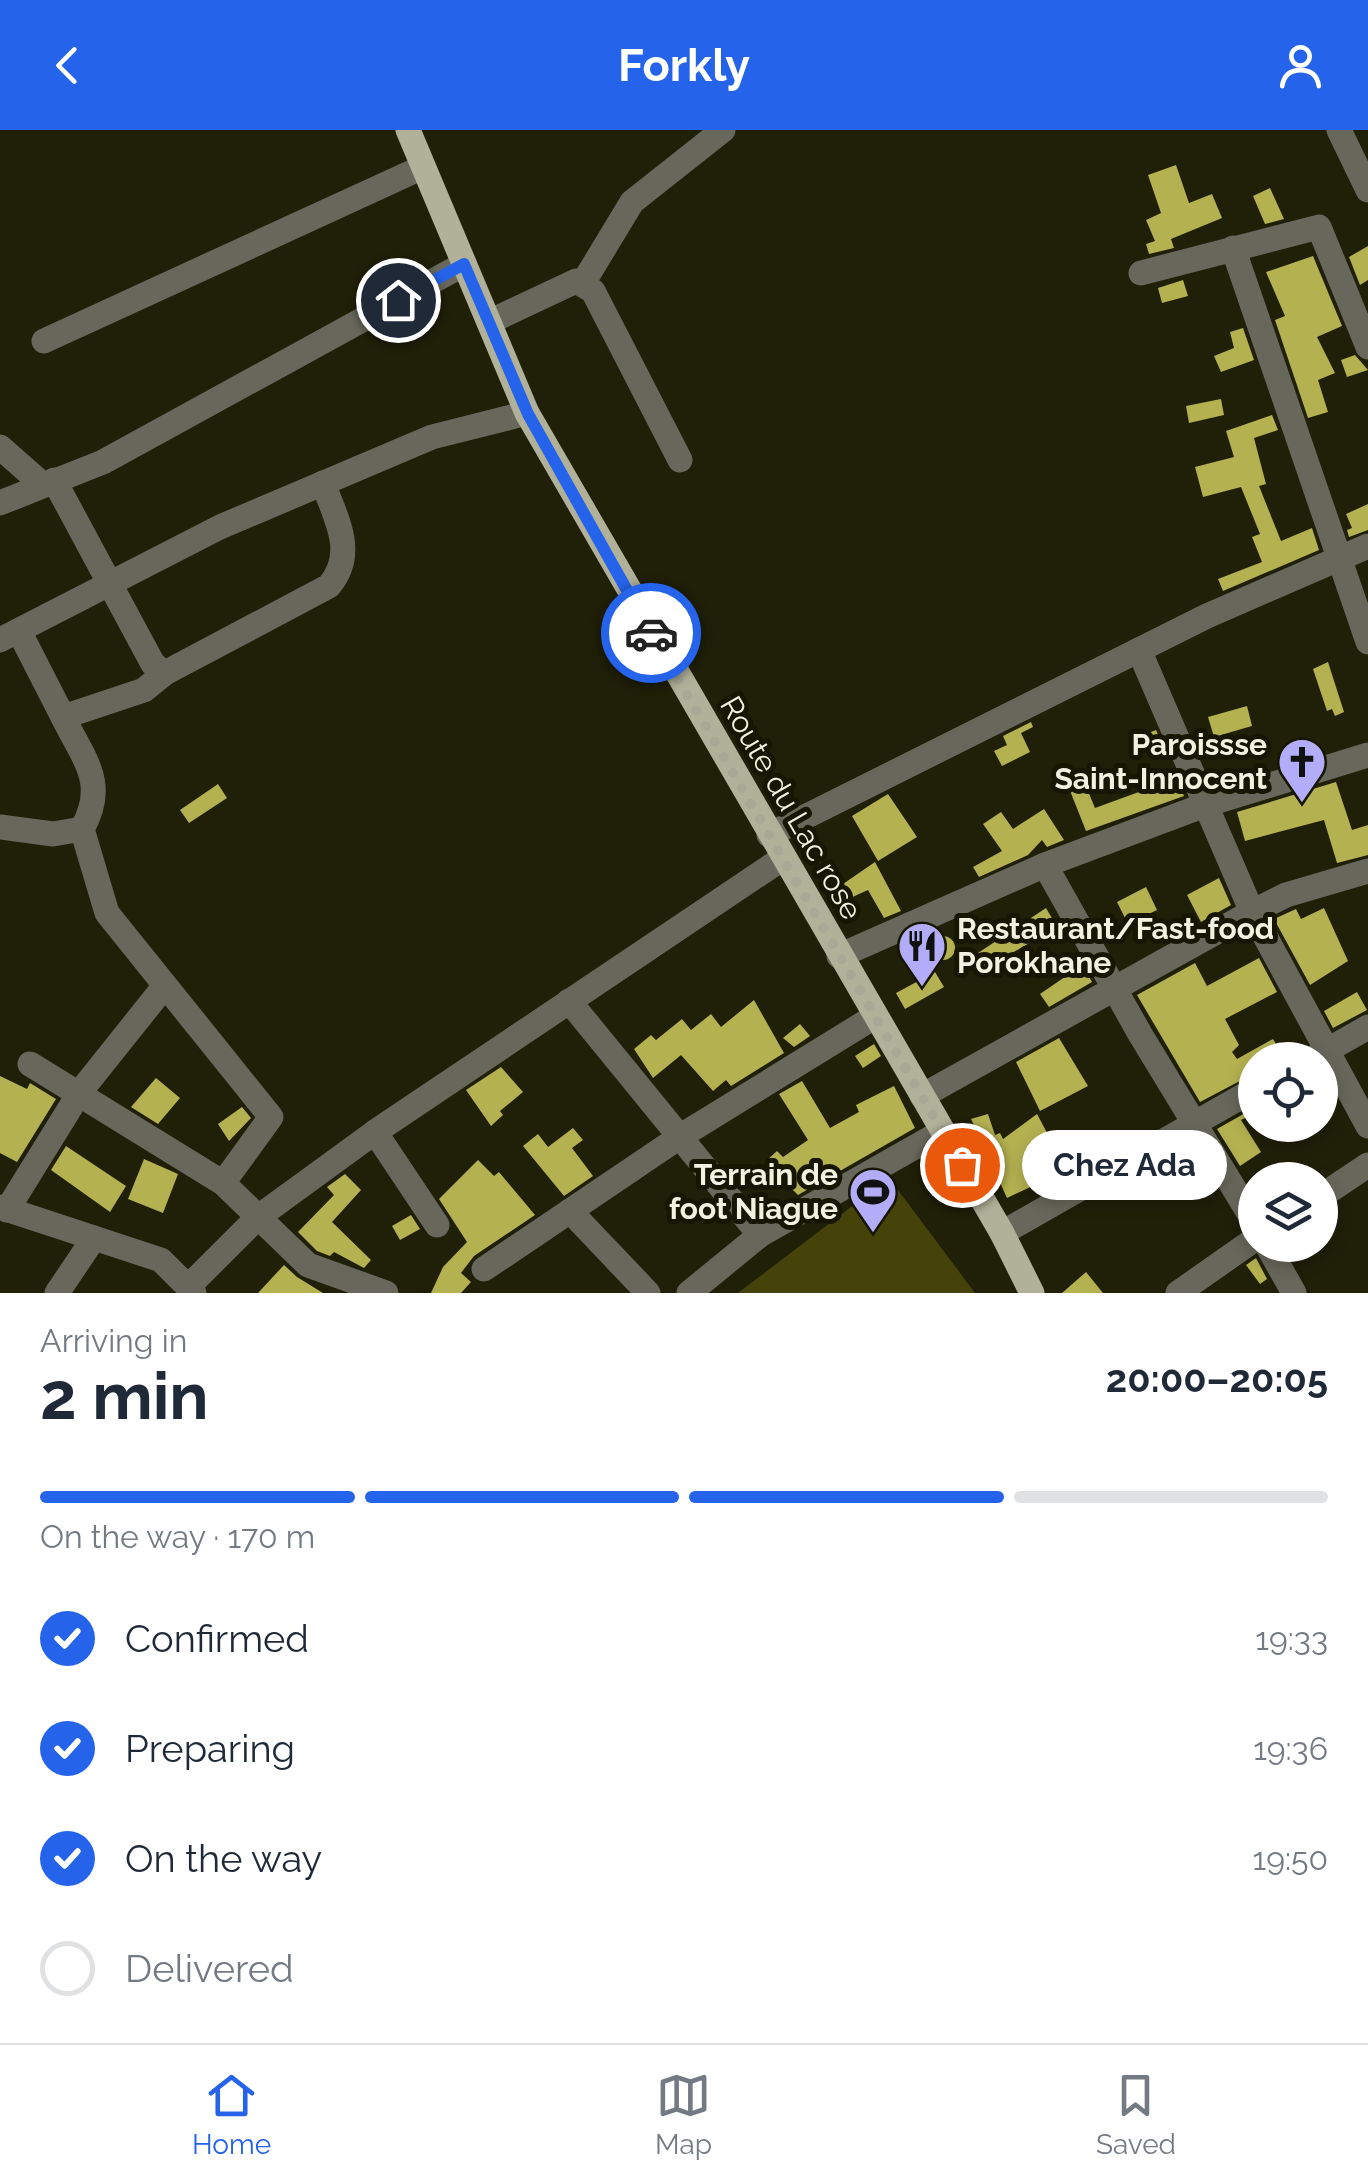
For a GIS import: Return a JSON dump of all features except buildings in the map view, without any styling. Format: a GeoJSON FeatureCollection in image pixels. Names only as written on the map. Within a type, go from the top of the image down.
{"type":"FeatureCollection","features":[{"type":"Feature","properties":{"kind":"main road","name":"Route du Lac rose"},"geometry":{"type":"LineString","coordinates":[[408,130],[528,414],[1002,1233],[1030,1292]]}},
{"type":"Feature","properties":{"kind":"street"},"geometry":{"type":"LineString","coordinates":[[584,283],[632,202],[723,130]]}},
{"type":"Feature","properties":{"kind":"street"},"geometry":{"type":"LineString","coordinates":[[1339,130],[1368,190]]}},
{"type":"Feature","properties":{"kind":"street"},"geometry":{"type":"LineString","coordinates":[[44,341],[424,167]]}},
{"type":"Feature","properties":{"kind":"street"},"geometry":{"type":"LineString","coordinates":[[1141,273],[1319,226],[1360,301],[1368,346]]}},
{"type":"Feature","properties":{"kind":"street"},"geometry":{"type":"LineString","coordinates":[[1234,248],[1337,560],[1367,638]]}},
{"type":"Feature","properties":{"kind":"street"},"geometry":{"type":"LineString","coordinates":[[0,502],[103,462],[464,264]]}},
{"type":"Feature","properties":{"kind":"street"},"geometry":{"type":"LineString","coordinates":[[489,322],[576,281],[584,283],[593,291],[680,460]]}},
{"type":"Feature","properties":{"kind":"street"},"geometry":{"type":"LineString","coordinates":[[223,1183],[271,1117],[163,988],[108,914],[82,829],[96,805],[95,783],[63,716],[9,636],[220,527],[432,437],[528,414]]}},
{"type":"Feature","properties":{"kind":"street"},"geometry":{"type":"LineString","coordinates":[[0,446],[48,482],[153,664],[165,674]]}},
{"type":"Feature","properties":{"kind":"street"},"geometry":{"type":"LineString","coordinates":[[63,716],[144,690],[165,674],[329,586],[343,570],[345,542],[323,483]]}},
{"type":"Feature","properties":{"kind":"street"},"geometry":{"type":"LineString","coordinates":[[769,834],[1139,650],[1368,546]]}},
{"type":"Feature","properties":{"kind":"street"},"geometry":{"type":"LineString","coordinates":[[1139,650],[1312,1042]]}},
{"type":"Feature","properties":{"kind":"street"},"geometry":{"type":"LineString","coordinates":[[839,956],[1045,864],[1205,806],[1368,755]]}},
{"type":"Feature","properties":{"kind":"street"},"geometry":{"type":"LineString","coordinates":[[0,828],[53,834],[82,829]]}},
{"type":"Feature","properties":{"kind":"street"},"geometry":{"type":"LineString","coordinates":[[163,988],[80,1092],[4,1208],[161,1260],[191,1290],[257,1218],[375,1132],[783,858]]}},
{"type":"Feature","properties":{"kind":"street"},"geometry":{"type":"LineString","coordinates":[[1045,864],[1116,984],[1140,1034],[1238,1194]]}},
{"type":"Feature","properties":{"kind":"street"},"geometry":{"type":"LineString","coordinates":[[922,1096],[1116,984],[1252,912],[1286,895],[1368,872]]}},
{"type":"Feature","properties":{"kind":"street"},"geometry":{"type":"LineString","coordinates":[[569,1001],[760,1234]]}},
{"type":"Feature","properties":{"kind":"street"},"geometry":{"type":"LineString","coordinates":[[484,1269],[681,1136],[874,1017]]}},
{"type":"Feature","properties":{"kind":"street"},"geometry":{"type":"LineString","coordinates":[[1338,1044],[1368,1027]]}},
{"type":"Feature","properties":{"kind":"street"},"geometry":{"type":"LineString","coordinates":[[30,1064],[223,1183],[308,1265],[386,1293]]}},
{"type":"Feature","properties":{"kind":"street"},"geometry":{"type":"LineString","coordinates":[[1338,1084],[1368,1126]]}},
{"type":"Feature","properties":{"kind":"street"},"geometry":{"type":"LineString","coordinates":[[1002,1233],[1238,1099]]}},
{"type":"Feature","properties":{"kind":"street"},"geometry":{"type":"LineString","coordinates":[[688,1293],[760,1234],[942,1130]]}},
{"type":"Feature","properties":{"kind":"street"},"geometry":{"type":"LineString","coordinates":[[375,1132],[437,1225]]}},
{"type":"Feature","properties":{"kind":"street"},"geometry":{"type":"LineString","coordinates":[[1338,1184],[1368,1165]]}},
{"type":"Feature","properties":{"kind":"street"},"geometry":{"type":"LineString","coordinates":[[570,1211],[648,1293]]}},
{"type":"Feature","properties":{"kind":"street"},"geometry":{"type":"LineString","coordinates":[[57,1293],[94,1238]]}},
{"type":"Feature","properties":{"kind":"street"},"geometry":{"type":"LineString","coordinates":[[1178,1293],[1238,1252]]}},
{"type":"Feature","properties":{"kind":"street"},"geometry":{"type":"LineString","coordinates":[[1277,1262],[1294,1293]]}},
{"type":"Feature","properties":{"kind":"shaded area","name":"Terrain de foot Niague"},"geometry":{"type":"Polygon","coordinates":[[[889,1178],[975,1293],[738,1293],[889,1178]]]}},
{"type":"Feature","properties":{"kind":"way so far"},"geometry":{"type":"LineString","coordinates":[[651,633],[962,1165]]}},
{"type":"Feature","properties":{"kind":"place","name":"Paroissse Saint-Innocent"},"geometry":{"type":"Point","coordinates":[1302,804]}},
{"type":"Feature","properties":{"kind":"place","name":"Restaurant/Fast-food Porokhane"},"geometry":{"type":"Point","coordinates":[922,988]}},
{"type":"Feature","properties":{"kind":"place","name":"Chez Ada"},"geometry":{"type":"Point","coordinates":[962,1165]}},
{"type":"Feature","properties":{"kind":"place","name":"Terrain de foot Niague"},"geometry":{"type":"Point","coordinates":[873,1234]}},
{"type":"Feature","properties":{"kind":"route"},"geometry":{"type":"LineString","coordinates":[[398,300],[464,264],[528,414],[651,633]]}}]}
